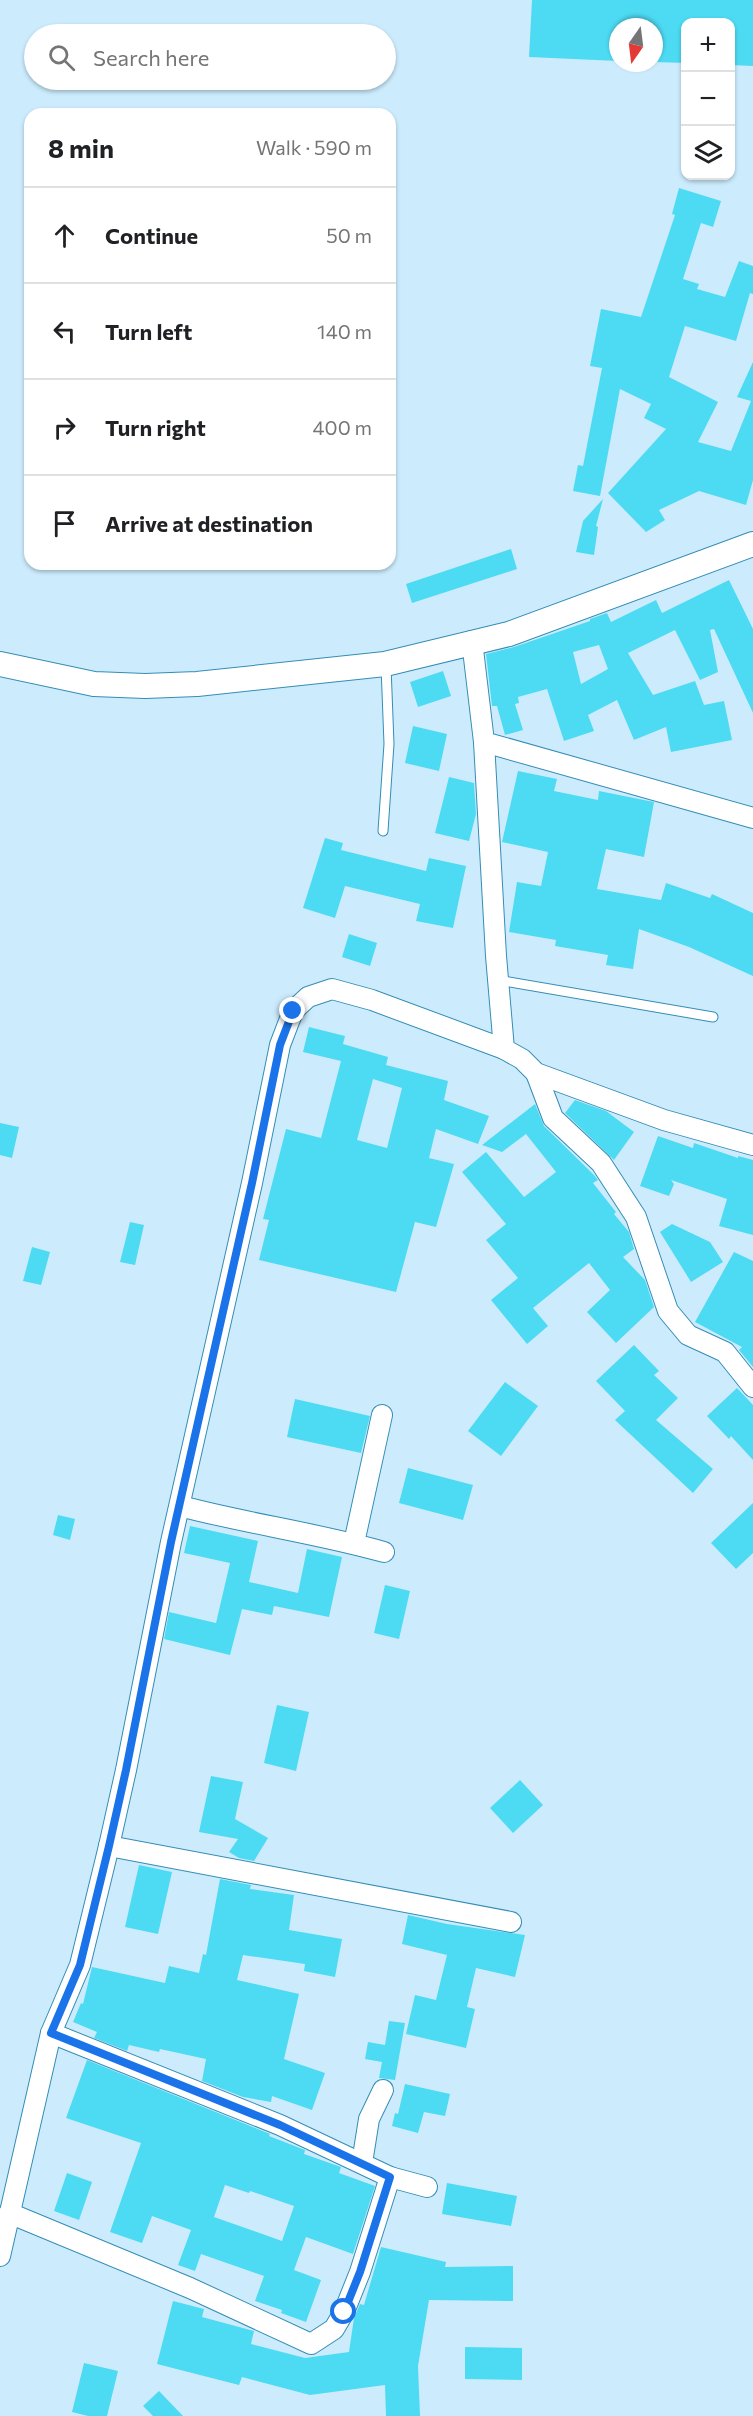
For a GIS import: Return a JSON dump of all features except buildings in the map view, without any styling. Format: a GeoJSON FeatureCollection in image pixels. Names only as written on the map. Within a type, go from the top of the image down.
{"type":"FeatureCollection","features":[{"type":"Feature","properties":{"kind":"street"},"geometry":{"type":"LineString","coordinates":[[0,664],[94,684],[145,686],[197,684],[386,664],[472,641],[509,634],[753,544]]}},
{"type":"Feature","properties":{"kind":"street"},"geometry":{"type":"LineString","coordinates":[[472,641],[484,742],[504,1049]]}},
{"type":"Feature","properties":{"kind":"street"},"geometry":{"type":"LineString","coordinates":[[484,742],[753,819]]}},
{"type":"Feature","properties":{"kind":"street"},"geometry":{"type":"LineString","coordinates":[[0,2256],[51,2033],[80,1965],[109,1846],[280,1045],[293,1011],[308,997],[332,989],[372,1000],[504,1049],[522,1059],[536,1073],[553,1118],[601,1163],[636,1217],[668,1311],[688,1335],[725,1352],[753,1387]]}},
{"type":"Feature","properties":{"kind":"street"},"geometry":{"type":"LineString","coordinates":[[536,1073],[664,1120],[753,1145]]}},
{"type":"Feature","properties":{"kind":"street"},"geometry":{"type":"LineString","coordinates":[[354,1543],[382,1415]]}},
{"type":"Feature","properties":{"kind":"street"},"geometry":{"type":"LineString","coordinates":[[180,1506],[234,1520],[354,1543],[384,1552]]}},
{"type":"Feature","properties":{"kind":"street"},"geometry":{"type":"LineString","coordinates":[[109,1846],[511,1922]]}},
{"type":"Feature","properties":{"kind":"street"},"geometry":{"type":"LineString","coordinates":[[51,2033],[280,2125],[390,2177],[427,2187]]}},
{"type":"Feature","properties":{"kind":"street"},"geometry":{"type":"LineString","coordinates":[[362,2163],[369,2119],[383,2090]]}},
{"type":"Feature","properties":{"kind":"street"},"geometry":{"type":"LineString","coordinates":[[9,2213],[190,2288],[311,2344],[334,2329],[344,2312],[360,2272],[390,2177]]}},
{"type":"Feature","properties":{"kind":"lane"},"geometry":{"type":"LineString","coordinates":[[383,831],[389,744],[386,664]]}},
{"type":"Feature","properties":{"kind":"lane"},"geometry":{"type":"LineString","coordinates":[[498,980],[712,1017]]}},
{"type":"Feature","properties":{"kind":"route"},"geometry":{"type":"LineString","coordinates":[[293,1011],[280,1045],[252,1183],[171,1542],[109,1846],[80,1965],[51,2033],[280,2125],[390,2177],[360,2272],[344,2312]]}}]}
